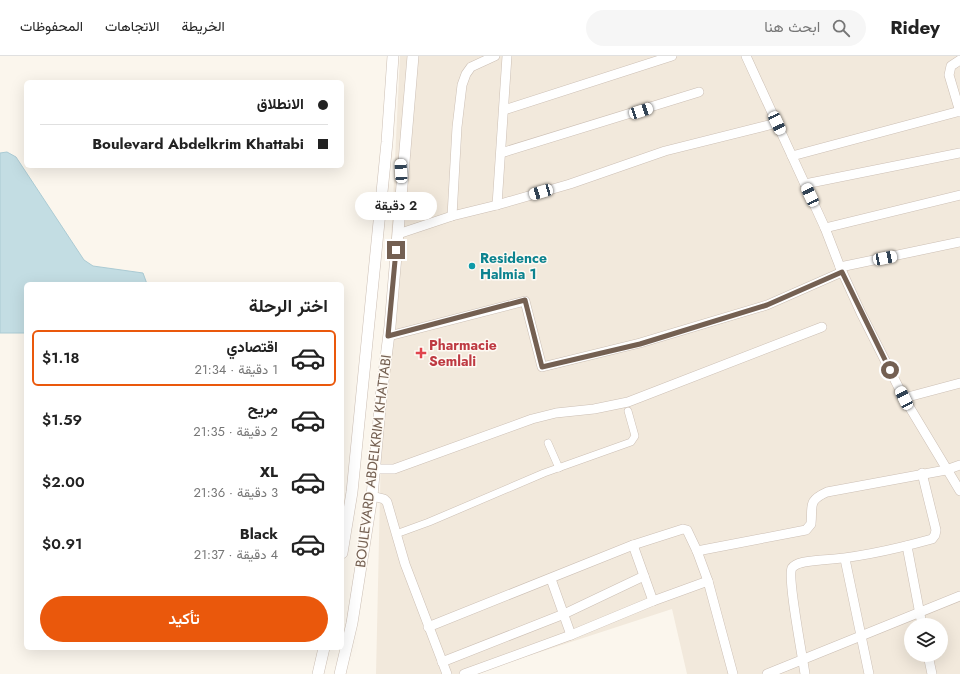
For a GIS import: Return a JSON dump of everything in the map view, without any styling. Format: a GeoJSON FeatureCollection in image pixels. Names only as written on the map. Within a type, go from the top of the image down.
{"type":"FeatureCollection","features":[{"type":"Feature","properties":{"kind":"street","name":"BOULEVARD ABDELKRIM KHATTABI"},"geometry":{"type":"LineString","coordinates":[[344,541],[352,492],[387,142],[393,56]]}},
{"type":"Feature","properties":{"kind":"street","name":"BOULEVARD ABDELKRIM KHATTABI"},"geometry":{"type":"LineString","coordinates":[[340,674],[352,623],[372,496],[398,234],[413,56]]}},
{"type":"Feature","properties":{"kind":"street"},"geometry":{"type":"LineString","coordinates":[[452,216],[457,127],[462,85],[466,74],[471,68],[495,56]]}},
{"type":"Feature","properties":{"kind":"street"},"geometry":{"type":"LineString","coordinates":[[497,205],[507,56]]}},
{"type":"Feature","properties":{"kind":"street"},"geometry":{"type":"LineString","coordinates":[[504,110],[672,56]]}},
{"type":"Feature","properties":{"kind":"street"},"geometry":{"type":"LineString","coordinates":[[747,56],[825,228],[841,269],[904,398],[946,470],[960,490]]}},
{"type":"Feature","properties":{"kind":"street"},"geometry":{"type":"LineString","coordinates":[[792,156],[960,111],[950,75],[951,66],[960,60]]}},
{"type":"Feature","properties":{"kind":"street"},"geometry":{"type":"LineString","coordinates":[[501,153],[699,92]]}},
{"type":"Feature","properties":{"kind":"street"},"geometry":{"type":"LineString","coordinates":[[398,234],[452,216],[570,184],[665,151],[777,123]]}},
{"type":"Feature","properties":{"kind":"street"},"geometry":{"type":"LineString","coordinates":[[387,142],[391,136],[398,136],[400,139],[402,180]]}},
{"type":"Feature","properties":{"kind":"street"},"geometry":{"type":"LineString","coordinates":[[805,184],[960,153]]}},
{"type":"Feature","properties":{"kind":"street"},"geometry":{"type":"LineString","coordinates":[[825,228],[960,195]]}},
{"type":"Feature","properties":{"kind":"street"},"geometry":{"type":"LineString","coordinates":[[388,336],[525,300],[542,367],[640,344],[767,305],[841,269],[960,242]]}},
{"type":"Feature","properties":{"kind":"street"},"geometry":{"type":"LineString","coordinates":[[374,470],[394,469],[532,419],[556,413],[594,410],[628,402],[822,327]]}},
{"type":"Feature","properties":{"kind":"street"},"geometry":{"type":"LineString","coordinates":[[904,398],[960,383]]}},
{"type":"Feature","properties":{"kind":"street"},"geometry":{"type":"LineString","coordinates":[[396,534],[559,468],[630,442],[635,436],[628,411]]}},
{"type":"Feature","properties":{"kind":"street"},"geometry":{"type":"LineString","coordinates":[[548,443],[559,468]]}},
{"type":"Feature","properties":{"kind":"street"},"geometry":{"type":"LineString","coordinates":[[697,552],[806,530],[811,524],[810,512],[812,503],[817,497],[827,492],[922,473],[946,470],[960,465]]}},
{"type":"Feature","properties":{"kind":"street"},"geometry":{"type":"LineString","coordinates":[[805,674],[791,571],[797,565],[812,561],[845,559],[907,546],[932,539],[936,534],[922,473]]}},
{"type":"Feature","properties":{"kind":"street"},"geometry":{"type":"LineString","coordinates":[[372,496],[384,499],[387,502],[396,534],[428,627],[447,674]]}},
{"type":"Feature","properties":{"kind":"street"},"geometry":{"type":"LineString","coordinates":[[428,627],[633,545],[685,529],[687,530],[697,552],[708,581],[733,674]]}},
{"type":"Feature","properties":{"kind":"street"},"geometry":{"type":"LineString","coordinates":[[633,545],[654,601]]}},
{"type":"Feature","properties":{"kind":"street"},"geometry":{"type":"LineString","coordinates":[[907,546],[921,618]]}},
{"type":"Feature","properties":{"kind":"street"},"geometry":{"type":"LineString","coordinates":[[845,559],[869,674]]}},
{"type":"Feature","properties":{"kind":"street"},"geometry":{"type":"LineString","coordinates":[[442,662],[564,614],[644,576]]}},
{"type":"Feature","properties":{"kind":"street"},"geometry":{"type":"LineString","coordinates":[[551,579],[571,635]]}},
{"type":"Feature","properties":{"kind":"street"},"geometry":{"type":"LineString","coordinates":[[464,674],[571,635],[708,581]]}},
{"type":"Feature","properties":{"kind":"street"},"geometry":{"type":"LineString","coordinates":[[767,674],[960,596]]}},
{"type":"Feature","properties":{"kind":"street"},"geometry":{"type":"LineString","coordinates":[[318,674],[324,650]]}},
{"type":"Feature","properties":{"kind":"street"},"geometry":{"type":"LineString","coordinates":[[929,662],[932,674]]}},
{"type":"Feature","properties":{"kind":"shaded area"},"geometry":{"type":"Polygon","coordinates":[[[400,56],[960,56],[960,674],[687,674],[672,609],[473,674],[376,674],[381,450],[400,56]]]}},
{"type":"Feature","properties":{"kind":"water"},"geometry":{"type":"Polygon","coordinates":[[[7,152],[16,157],[84,260],[93,266],[143,273],[146,282],[24,282],[24,333],[0,333],[0,153],[7,152]]]}},
{"type":"Feature","properties":{"kind":"place","name":"Residence Halmia 1"},"geometry":{"type":"Point","coordinates":[472,266]}},
{"type":"Feature","properties":{"kind":"place","name":"Pharmacie Semlali"},"geometry":{"type":"Point","coordinates":[421,353]}},
{"type":"Feature","properties":{"kind":"route"},"geometry":{"type":"LineString","coordinates":[[396,250],[388,336],[525,300],[542,367],[640,344],[767,305],[842,272],[890,370]]}}]}
